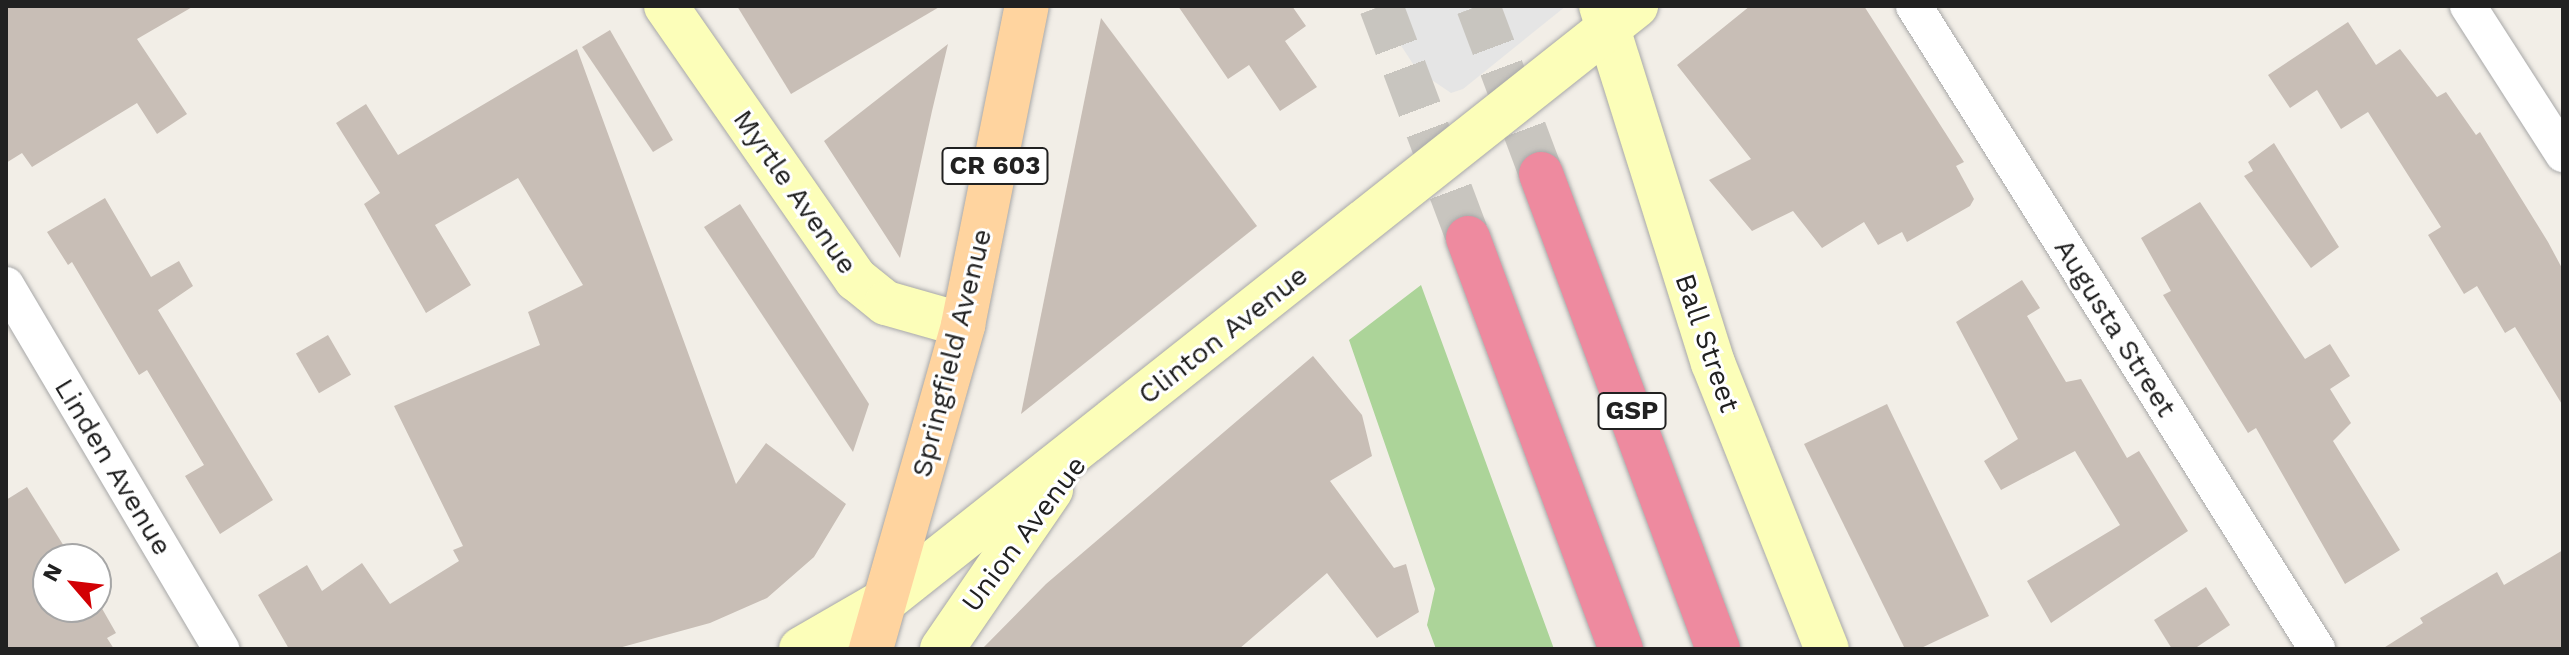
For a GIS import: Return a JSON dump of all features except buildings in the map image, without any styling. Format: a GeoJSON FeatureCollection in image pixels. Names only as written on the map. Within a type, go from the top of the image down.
{"type":"FeatureCollection","features":[{"type":"Feature","properties":{"kind":"highway","name":"GSP"},"geometry":{"type":"LineString","coordinates":[[1541,174],[1718,649]]}},
{"type":"Feature","properties":{"kind":"highway"},"geometry":{"type":"LineString","coordinates":[[1468,238],[1621,649]]}},
{"type":"Feature","properties":{"kind":"main road","name":"Myrtle Avenue"},"geometry":{"type":"LineString","coordinates":[[666,6],[856,279],[886,303],[963,325]]}},
{"type":"Feature","properties":{"kind":"main road","name":"Springfield Avenue"},"geometry":{"type":"LineString","coordinates":[[871,649],[963,325],[1027,6]]}},
{"type":"Feature","properties":{"kind":"main road","name":"Clinton Avenue"},"geometry":{"type":"LineString","coordinates":[[801,649],[886,600],[1111,422],[1615,13]]}},
{"type":"Feature","properties":{"kind":"main road","name":"Ball Street"},"geometry":{"type":"LineString","coordinates":[[1615,13],[1713,363],[1827,649]]}},
{"type":"Feature","properties":{"kind":"main road","name":"Union Avenue"},"geometry":{"type":"LineString","coordinates":[[942,649],[1015,538],[1111,422]]}},
{"type":"Feature","properties":{"kind":"street","name":"Augusta Street"},"geometry":{"type":"LineString","coordinates":[[1914,6],[2317,649]]}},
{"type":"Feature","properties":{"kind":"street"},"geometry":{"type":"LineString","coordinates":[[2468,6],[2563,154]]}},
{"type":"Feature","properties":{"kind":"street","name":"Linden Avenue"},"geometry":{"type":"LineString","coordinates":[[6,285],[221,649]]}},
{"type":"Feature","properties":{"kind":"green space"},"geometry":{"type":"Polygon","coordinates":[[[1421,285],[1554,649],[1436,649],[1427,625],[1435,589],[1349,340],[1421,285]]]}},
{"type":"Feature","properties":{"kind":"shaded area"},"geometry":{"type":"Polygon","coordinates":[[[1375,6],[1566,6],[1463,89],[1451,93],[1417,70],[1375,6]]]}},
{"type":"Feature","properties":{"kind":"tunnel"},"geometry":{"type":"LineString","coordinates":[[1381,6],[1468,238]]}},
{"type":"Feature","properties":{"kind":"tunnel"},"geometry":{"type":"LineString","coordinates":[[1478,6],[1541,174]]}}]}
